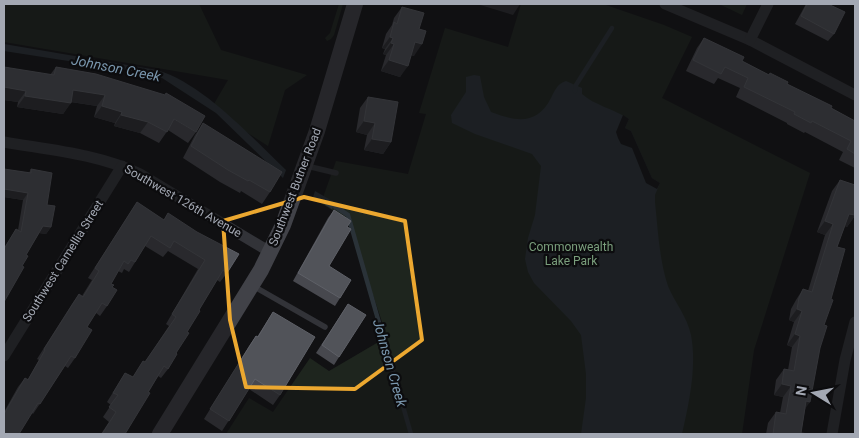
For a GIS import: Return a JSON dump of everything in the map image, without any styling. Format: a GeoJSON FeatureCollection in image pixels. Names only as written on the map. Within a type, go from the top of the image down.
{"type":"FeatureCollection","features":[{"type":"Feature","properties":{"kind":"street","name":"Southwest Butner Road"},"geometry":{"type":"LineString","coordinates":[[160,434],[251,285],[283,225],[317,131],[355,4]]}},
{"type":"Feature","properties":{"kind":"street"},"geometry":{"type":"LineString","coordinates":[[665,4],[750,40],[855,95]]}},
{"type":"Feature","properties":{"kind":"street"},"geometry":{"type":"LineString","coordinates":[[750,40],[768,4]]}},
{"type":"Feature","properties":{"kind":"street","name":"Southwest 126th Avenue"},"geometry":{"type":"LineString","coordinates":[[4,142],[89,156],[122,166],[140,174],[270,252]]}},
{"type":"Feature","properties":{"kind":"street","name":"Southwest Camellia Street"},"geometry":{"type":"LineString","coordinates":[[4,356],[122,166]]}},
{"type":"Feature","properties":{"kind":"street"},"geometry":{"type":"LineString","coordinates":[[832,434],[845,360],[855,322]]}},
{"type":"Feature","properties":{"kind":"lane"},"geometry":{"type":"LineString","coordinates":[[305,165],[336,173]]}},
{"type":"Feature","properties":{"kind":"lane"},"geometry":{"type":"LineString","coordinates":[[251,285],[325,327]]}},
{"type":"Feature","properties":{"kind":"highlighted area"},"geometry":{"type":"Polygon","coordinates":[[[304,197],[405,221],[422,340],[355,389],[246,387],[230,320],[223,221],[304,197]]]}},
{"type":"Feature","properties":{"kind":"green space"},"geometry":{"type":"Polygon","coordinates":[[[4,4],[199,4],[221,50],[307,75],[285,90],[268,146],[211,109],[228,80],[4,42],[4,4]]]}},
{"type":"Feature","properties":{"kind":"green space"},"geometry":{"type":"Polygon","coordinates":[[[339,4],[343,4],[334,35],[327,41],[325,38],[330,33],[339,4]]]}},
{"type":"Feature","properties":{"kind":"green space","name":"Commonwealth Lake Park"},"geometry":{"type":"Polygon","coordinates":[[[521,4],[603,4],[664,25],[692,37],[662,98],[810,173],[754,350],[742,434],[226,434],[249,398],[273,412],[310,358],[329,371],[387,337],[348,220],[321,203],[336,161],[408,174],[426,114],[419,113],[445,28],[508,47],[521,4]]]}},
{"type":"Feature","properties":{"kind":"green space"},"geometry":{"type":"Polygon","coordinates":[[[719,4],[747,4],[742,15],[719,4]]]}},
{"type":"Feature","properties":{"kind":"water"},"geometry":{"type":"Polygon","coordinates":[[[4,44],[157,70],[175,77],[209,99],[226,113],[286,170],[283,178],[216,113],[162,78],[152,74],[4,51],[4,44]]]}},
{"type":"Feature","properties":{"kind":"water"},"geometry":{"type":"Polygon","coordinates":[[[480,76],[484,97],[491,112],[509,118],[526,119],[533,117],[545,107],[558,86],[566,81],[582,88],[582,94],[587,98],[629,119],[625,128],[631,131],[652,178],[660,183],[655,195],[655,202],[663,265],[668,286],[687,322],[691,335],[693,372],[682,434],[581,434],[586,398],[586,374],[581,335],[571,321],[534,283],[528,272],[525,259],[528,238],[535,215],[541,166],[532,154],[475,134],[452,123],[451,115],[466,92],[466,77],[480,76]]]}},
{"type":"Feature","properties":{"kind":"water"},"geometry":{"type":"Polygon","coordinates":[[[315,191],[334,202],[332,209],[313,197],[315,191]]]}},
{"type":"Feature","properties":{"kind":"pier"},"geometry":{"type":"Polygon","coordinates":[[[623,115],[629,119],[625,128],[631,131],[652,178],[660,183],[657,189],[646,183],[632,148],[621,144],[618,138],[616,132],[623,115]]]}},
{"type":"Feature","properties":{"kind":"building"},"geometry":{"type":"Polygon","coordinates":[[[807,4],[828,4],[845,12],[834,34],[801,16],[807,4]]]}},
{"type":"Feature","properties":{"kind":"building"},"geometry":{"type":"Polygon","coordinates":[[[402,7],[424,13],[419,29],[426,31],[422,44],[415,42],[408,66],[389,60],[394,44],[391,43],[393,38],[390,37],[394,22],[397,24],[402,7]]]}},
{"type":"Feature","properties":{"kind":"building"},"geometry":{"type":"Polygon","coordinates":[[[704,38],[744,57],[742,61],[769,75],[770,73],[788,82],[787,84],[832,106],[831,108],[855,121],[855,154],[847,149],[851,141],[812,121],[811,123],[794,114],[795,112],[744,87],[748,78],[725,67],[721,74],[693,60],[704,38]]]}},
{"type":"Feature","properties":{"kind":"building"},"geometry":{"type":"Polygon","coordinates":[[[4,67],[54,75],[56,67],[96,74],[165,95],[166,93],[205,116],[196,132],[174,119],[167,132],[148,122],[121,115],[122,112],[102,106],[105,95],[73,90],[71,103],[25,96],[26,91],[4,87],[4,67]]]}},
{"type":"Feature","properties":{"kind":"building"},"geometry":{"type":"Polygon","coordinates":[[[368,97],[398,102],[391,142],[372,139],[375,123],[364,121],[368,97]]]}},
{"type":"Feature","properties":{"kind":"building"},"geometry":{"type":"Polygon","coordinates":[[[203,123],[282,172],[270,192],[228,170],[191,146],[203,123]]]}},
{"type":"Feature","properties":{"kind":"building"},"geometry":{"type":"Polygon","coordinates":[[[4,169],[31,173],[31,169],[52,173],[47,205],[55,206],[51,227],[43,226],[26,255],[28,256],[22,266],[24,267],[4,302],[4,249],[16,229],[21,232],[28,193],[4,189],[4,169]]]}},
{"type":"Feature","properties":{"kind":"building"},"geometry":{"type":"Polygon","coordinates":[[[840,180],[855,185],[855,215],[849,214],[837,247],[845,249],[831,299],[833,300],[824,325],[827,326],[820,348],[810,402],[806,401],[801,433],[809,434],[773,434],[776,412],[786,414],[791,386],[782,384],[784,369],[794,371],[800,336],[795,334],[802,311],[797,309],[799,298],[803,289],[812,292],[833,224],[825,221],[840,180]]]}},
{"type":"Feature","properties":{"kind":"building"},"geometry":{"type":"Polygon","coordinates":[[[137,202],[164,220],[168,213],[197,232],[239,254],[227,273],[223,270],[199,310],[177,354],[168,369],[164,366],[125,434],[102,434],[116,412],[109,407],[118,395],[113,393],[125,373],[133,377],[143,361],[145,362],[176,317],[172,314],[205,260],[174,241],[170,248],[151,236],[135,262],[131,260],[128,264],[124,261],[111,284],[117,290],[107,306],[102,303],[87,327],[92,330],[75,358],[71,356],[19,434],[4,434],[4,414],[25,378],[28,380],[44,349],[79,294],[83,297],[99,271],[95,268],[137,202]]]}},
{"type":"Feature","properties":{"kind":"building"},"geometry":{"type":"Polygon","coordinates":[[[334,210],[351,221],[347,227],[351,229],[329,266],[351,280],[340,298],[298,273],[334,210]]]}},
{"type":"Feature","properties":{"kind":"building"},"geometry":{"type":"Polygon","coordinates":[[[348,304],[366,315],[339,357],[322,345],[348,304]]]}},
{"type":"Feature","properties":{"kind":"building"},"geometry":{"type":"Polygon","coordinates":[[[273,312],[315,337],[280,395],[255,379],[229,421],[210,409],[273,312]]]}},
{"type":"Feature","properties":{"kind":"waterway"},"geometry":{"type":"LineString","coordinates":[[575,91],[576,85],[612,28]]}},
{"type":"Feature","properties":{"kind":"waterway","name":"Johnson Creek"},"geometry":{"type":"LineString","coordinates":[[328,202],[348,215],[411,434]]}}]}
